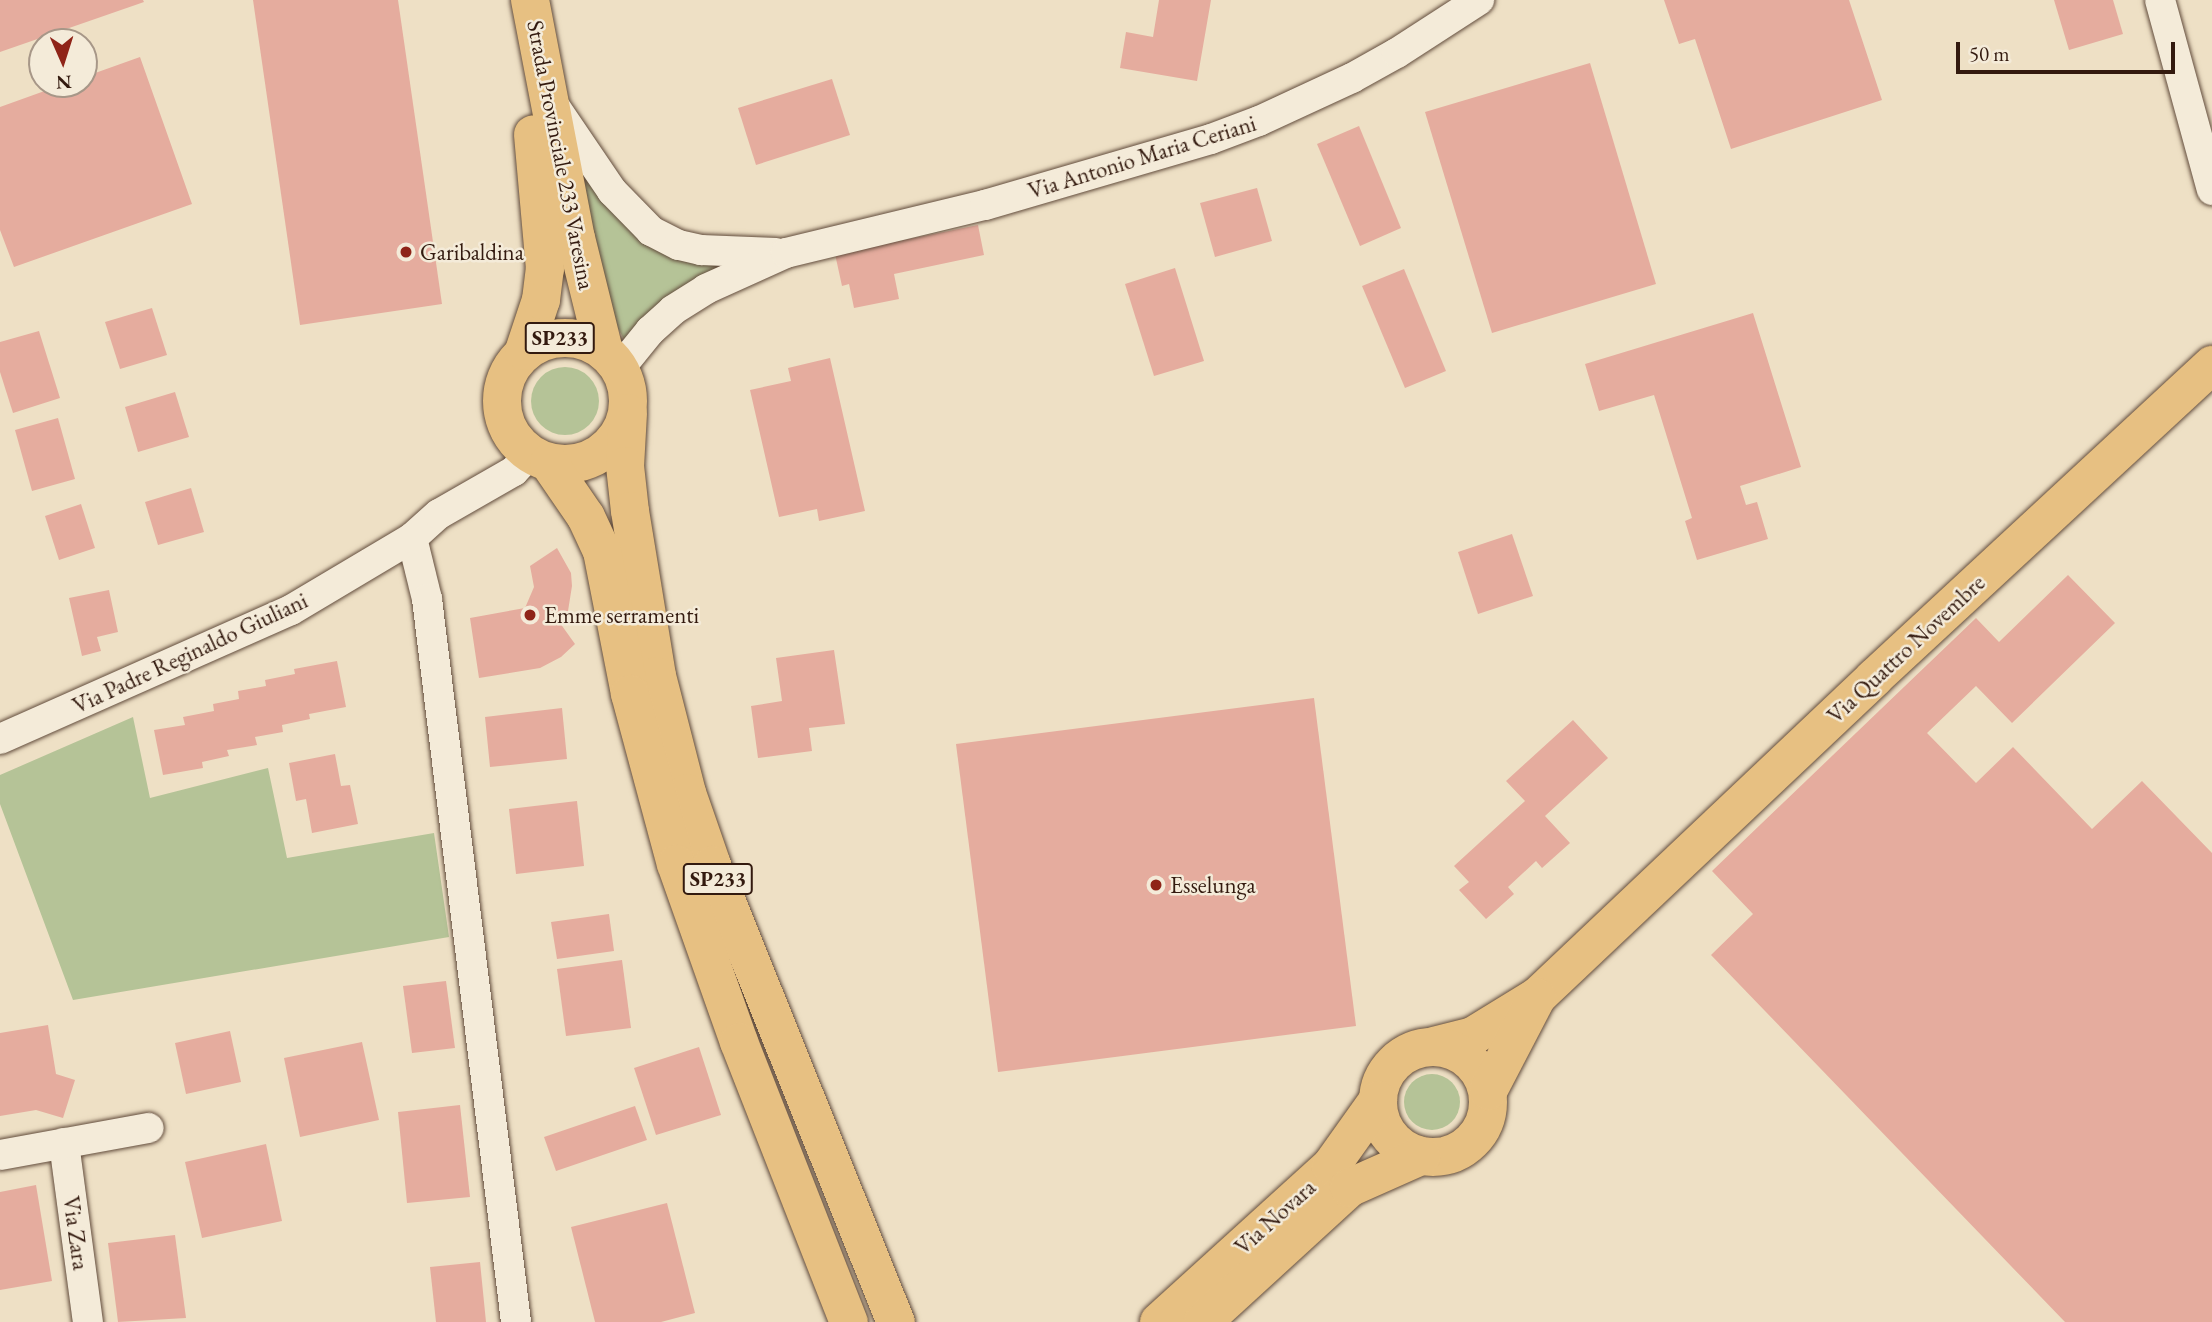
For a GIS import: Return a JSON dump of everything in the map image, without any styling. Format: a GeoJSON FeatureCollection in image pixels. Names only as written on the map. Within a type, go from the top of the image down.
{"type":"FeatureCollection","features":[{"type":"Feature","properties":{"kind":"main road","name":"Strada Provinciale 233 Varesina"},"geometry":{"type":"LineString","coordinates":[[522,0],[545,269],[541,300],[524,351]]}},
{"type":"Feature","properties":{"kind":"main road","name":"Strada Provinciale 233 Varesina"},"geometry":{"type":"LineString","coordinates":[[530,0],[583,271],[612,360]]}},
{"type":"Feature","properties":{"kind":"main road","name":"SP233"},"geometry":{"type":"LineString","coordinates":[[849,1322],[739,1042],[676,864],[630,694],[602,551],[586,517],[539,459],[515,441],[505,424],[501,405],[502,386],[510,368],[524,351],[543,341],[564,337],[585,341],[612,360],[627,390],[625,466],[630,511],[657,676],[687,793],[717,877],[896,1322]]}},
{"type":"Feature","properties":{"kind":"main road","name":"Via Quattro Novembre"},"geometry":{"type":"LineString","coordinates":[[1602,934],[2212,365]]}},
{"type":"Feature","properties":{"kind":"main road"},"geometry":{"type":"LineString","coordinates":[[539,459],[569,465],[590,460],[607,449],[621,432],[628,413]]}},
{"type":"Feature","properties":{"kind":"main road","name":"Via Novara"},"geometry":{"type":"LineString","coordinates":[[1158,1322],[1331,1166],[1378,1100],[1386,1071],[1399,1057],[1416,1048],[1473,1036],[1538,996],[1602,934]]}},
{"type":"Feature","properties":{"kind":"main road","name":"Via Novara"},"geometry":{"type":"LineString","coordinates":[[1203,1322],[1349,1188],[1421,1156],[1438,1157],[1456,1152],[1471,1142],[1482,1127],[1488,1109],[1488,1091],[1538,996]]}},
{"type":"Feature","properties":{"kind":"main road"},"geometry":{"type":"LineString","coordinates":[[1434,1046],[1453,1049],[1469,1059],[1481,1073],[1488,1091]]}},
{"type":"Feature","properties":{"kind":"main road"},"geometry":{"type":"LineString","coordinates":[[1378,1100],[1381,1122],[1391,1139],[1421,1156]]}},
{"type":"Feature","properties":{"kind":"street","name":"Via Antonio Maria Ceriani"},"geometry":{"type":"LineString","coordinates":[[786,253],[985,205],[1163,156],[1259,121],[1386,60],[1479,0]]}},
{"type":"Feature","properties":{"kind":"street"},"geometry":{"type":"LineString","coordinates":[[2160,0],[2212,190]]}},
{"type":"Feature","properties":{"kind":"street"},"geometry":{"type":"LineString","coordinates":[[546,91],[612,191],[650,231],[678,245],[701,250],[786,253]]}},
{"type":"Feature","properties":{"kind":"street"},"geometry":{"type":"LineString","coordinates":[[612,360],[673,310],[706,289],[786,253]]}},
{"type":"Feature","properties":{"kind":"street","name":"Via Padre Reginaldo Giuliani"},"geometry":{"type":"LineString","coordinates":[[0,739],[291,610],[412,538],[439,514],[539,459]]}},
{"type":"Feature","properties":{"kind":"street"},"geometry":{"type":"LineString","coordinates":[[412,538],[427,599],[516,1322]]}},
{"type":"Feature","properties":{"kind":"street"},"geometry":{"type":"LineString","coordinates":[[0,1155],[149,1128]]}},
{"type":"Feature","properties":{"kind":"street","name":"Via Zara"},"geometry":{"type":"LineString","coordinates":[[64,1143],[88,1322]]}},
{"type":"Feature","properties":{"kind":"green space"},"geometry":{"type":"Polygon","coordinates":[[[582,166],[607,206],[636,235],[728,265],[625,341],[610,314],[599,278],[582,166]]]}},
{"type":"Feature","properties":{"kind":"green space"},"geometry":{"type":"Polygon","coordinates":[[[565,367],[578,370],[589,377],[596,388],[599,401],[596,414],[589,425],[578,432],[565,435],[552,432],[541,425],[534,414],[531,401],[534,388],[541,377],[552,370],[565,367]]]}},
{"type":"Feature","properties":{"kind":"green space"},"geometry":{"type":"Polygon","coordinates":[[[133,717],[150,798],[268,768],[287,858],[434,833],[449,937],[73,1000],[0,804],[0,775],[133,717]]]}},
{"type":"Feature","properties":{"kind":"green space"},"geometry":{"type":"Polygon","coordinates":[[[1426,1074],[1438,1074],[1448,1078],[1456,1086],[1460,1102],[1456,1118],[1448,1126],[1438,1130],[1426,1130],[1416,1126],[1408,1118],[1404,1108],[1404,1096],[1408,1086],[1416,1078],[1426,1074]]]}},
{"type":"Feature","properties":{"kind":"building"},"geometry":{"type":"Polygon","coordinates":[[[0,0],[144,2],[69,28],[28,28],[28,42],[0,52],[0,0]]]}},
{"type":"Feature","properties":{"kind":"building"},"geometry":{"type":"Polygon","coordinates":[[[253,0],[398,0],[442,304],[300,325],[253,0]]]}},
{"type":"Feature","properties":{"kind":"building"},"geometry":{"type":"Polygon","coordinates":[[[1159,0],[1211,0],[1197,81],[1120,68],[1126,32],[1153,37],[1159,0]]]}},
{"type":"Feature","properties":{"kind":"building"},"geometry":{"type":"Polygon","coordinates":[[[1664,0],[1849,0],[1882,100],[1731,149],[1695,39],[1679,44],[1664,0]]]}},
{"type":"Feature","properties":{"kind":"building"},"geometry":{"type":"Polygon","coordinates":[[[2054,0],[2113,0],[2123,34],[2069,50],[2054,0]]]}},
{"type":"Feature","properties":{"kind":"building"},"geometry":{"type":"Polygon","coordinates":[[[140,57],[192,204],[14,267],[0,230],[0,107],[28,97],[98,98],[98,72],[140,57]]]}},
{"type":"Feature","properties":{"kind":"building"},"geometry":{"type":"Polygon","coordinates":[[[1590,63],[1656,284],[1492,333],[1425,112],[1590,63]]]}},
{"type":"Feature","properties":{"kind":"building"},"geometry":{"type":"Polygon","coordinates":[[[832,79],[850,135],[756,165],[738,108],[832,79]]]}},
{"type":"Feature","properties":{"kind":"building"},"geometry":{"type":"Polygon","coordinates":[[[1359,126],[1401,228],[1360,246],[1317,144],[1359,126]]]}},
{"type":"Feature","properties":{"kind":"building"},"geometry":{"type":"Polygon","coordinates":[[[1257,188],[1272,241],[1215,257],[1200,203],[1257,188]]]}},
{"type":"Feature","properties":{"kind":"building"},"geometry":{"type":"Polygon","coordinates":[[[978,225],[984,255],[894,274],[899,299],[854,308],[849,284],[842,286],[835,254],[978,225]]]}},
{"type":"Feature","properties":{"kind":"building"},"geometry":{"type":"Polygon","coordinates":[[[1175,268],[1204,361],[1154,376],[1125,284],[1175,268]]]}},
{"type":"Feature","properties":{"kind":"building"},"geometry":{"type":"Polygon","coordinates":[[[1404,269],[1446,371],[1405,388],[1362,286],[1404,269]]]}},
{"type":"Feature","properties":{"kind":"building"},"geometry":{"type":"Polygon","coordinates":[[[152,308],[167,355],[120,369],[105,322],[152,308]]]}},
{"type":"Feature","properties":{"kind":"building"},"geometry":{"type":"Polygon","coordinates":[[[1753,313],[1801,467],[1740,486],[1746,505],[1757,502],[1768,539],[1697,560],[1685,521],[1692,518],[1654,395],[1599,411],[1585,364],[1753,313]]]}},
{"type":"Feature","properties":{"kind":"building"},"geometry":{"type":"Polygon","coordinates":[[[39,331],[60,398],[13,413],[0,372],[0,342],[39,331]]]}},
{"type":"Feature","properties":{"kind":"building"},"geometry":{"type":"Polygon","coordinates":[[[830,358],[865,511],[819,521],[817,509],[779,517],[750,390],[791,381],[788,368],[830,358]]]}},
{"type":"Feature","properties":{"kind":"building"},"geometry":{"type":"Polygon","coordinates":[[[175,392],[189,437],[138,452],[125,407],[175,392]]]}},
{"type":"Feature","properties":{"kind":"building"},"geometry":{"type":"Polygon","coordinates":[[[58,418],[75,479],[32,491],[15,430],[58,418]]]}},
{"type":"Feature","properties":{"kind":"building"},"geometry":{"type":"Polygon","coordinates":[[[191,488],[204,532],[158,545],[145,502],[191,488]]]}},
{"type":"Feature","properties":{"kind":"building"},"geometry":{"type":"Polygon","coordinates":[[[81,504],[95,548],[59,560],[45,516],[81,504]]]}},
{"type":"Feature","properties":{"kind":"building"},"geometry":{"type":"Polygon","coordinates":[[[1512,534],[1533,596],[1478,614],[1458,552],[1512,534]]]}},
{"type":"Feature","properties":{"kind":"building","name":"Emme serramenti"},"geometry":{"type":"Polygon","coordinates":[[[557,548],[571,573],[572,586],[568,611],[560,623],[575,644],[561,657],[540,668],[479,678],[470,618],[525,608],[534,587],[530,566],[557,548]]]}},
{"type":"Feature","properties":{"kind":"building"},"geometry":{"type":"Polygon","coordinates":[[[2068,575],[2115,623],[2012,723],[1976,686],[1927,733],[1976,783],[2013,747],[2092,829],[2142,781],[2212,853],[2212,1322],[2065,1322],[1711,955],[1753,914],[1712,871],[1976,618],[1999,642],[2068,575]]]}},
{"type":"Feature","properties":{"kind":"building"},"geometry":{"type":"Polygon","coordinates":[[[109,590],[118,632],[97,637],[101,651],[82,656],[69,598],[109,590]]]}},
{"type":"Feature","properties":{"kind":"building"},"geometry":{"type":"Polygon","coordinates":[[[834,650],[845,724],[809,728],[812,751],[758,758],[751,706],[782,701],[776,658],[834,650]]]}},
{"type":"Feature","properties":{"kind":"building"},"geometry":{"type":"Polygon","coordinates":[[[337,661],[346,707],[309,714],[310,719],[282,725],[283,732],[255,737],[257,745],[227,750],[229,756],[202,762],[203,768],[163,775],[154,730],[185,725],[183,717],[214,711],[213,704],[239,699],[238,691],[266,686],[265,680],[295,674],[294,669],[337,661]]]}},
{"type":"Feature","properties":{"kind":"building","name":"Esselunga"},"geometry":{"type":"Polygon","coordinates":[[[1314,698],[1356,1026],[998,1072],[956,744],[1314,698]]]}},
{"type":"Feature","properties":{"kind":"building"},"geometry":{"type":"Polygon","coordinates":[[[562,708],[567,759],[490,767],[485,717],[562,708]]]}},
{"type":"Feature","properties":{"kind":"building"},"geometry":{"type":"Polygon","coordinates":[[[1573,720],[1608,758],[1545,816],[1570,843],[1542,868],[1536,861],[1508,887],[1514,894],[1486,919],[1459,890],[1469,882],[1454,866],[1525,801],[1506,781],[1573,720]]]}},
{"type":"Feature","properties":{"kind":"building"},"geometry":{"type":"Polygon","coordinates":[[[335,754],[341,786],[350,785],[358,824],[312,833],[306,799],[296,801],[289,763],[335,754]]]}},
{"type":"Feature","properties":{"kind":"building"},"geometry":{"type":"Polygon","coordinates":[[[577,801],[584,866],[516,874],[509,809],[577,801]]]}},
{"type":"Feature","properties":{"kind":"building"},"geometry":{"type":"Polygon","coordinates":[[[609,914],[614,951],[557,959],[551,922],[609,914]]]}},
{"type":"Feature","properties":{"kind":"building"},"geometry":{"type":"Polygon","coordinates":[[[622,960],[631,1028],[566,1036],[557,969],[622,960]]]}},
{"type":"Feature","properties":{"kind":"building"},"geometry":{"type":"Polygon","coordinates":[[[446,981],[455,1048],[412,1053],[403,986],[446,981]]]}},
{"type":"Feature","properties":{"kind":"building"},"geometry":{"type":"Polygon","coordinates":[[[48,1025],[56,1074],[75,1080],[63,1118],[36,1110],[0,1116],[0,1033],[48,1025]]]}},
{"type":"Feature","properties":{"kind":"building"},"geometry":{"type":"Polygon","coordinates":[[[230,1031],[241,1082],[186,1094],[175,1043],[230,1031]]]}},
{"type":"Feature","properties":{"kind":"building"},"geometry":{"type":"Polygon","coordinates":[[[362,1042],[379,1120],[300,1137],[284,1058],[362,1042]]]}},
{"type":"Feature","properties":{"kind":"building"},"geometry":{"type":"Polygon","coordinates":[[[699,1047],[721,1115],[656,1135],[634,1068],[699,1047]]]}},
{"type":"Feature","properties":{"kind":"building"},"geometry":{"type":"Polygon","coordinates":[[[460,1105],[470,1197],[407,1203],[398,1112],[460,1105]]]}},
{"type":"Feature","properties":{"kind":"building"},"geometry":{"type":"Polygon","coordinates":[[[635,1106],[647,1140],[556,1171],[544,1137],[635,1106]]]}},
{"type":"Feature","properties":{"kind":"building"},"geometry":{"type":"Polygon","coordinates":[[[266,1144],[282,1221],[202,1238],[185,1162],[266,1144]]]}},
{"type":"Feature","properties":{"kind":"building"},"geometry":{"type":"Polygon","coordinates":[[[36,1185],[52,1281],[0,1290],[0,1192],[36,1185]]]}},
{"type":"Feature","properties":{"kind":"building"},"geometry":{"type":"Polygon","coordinates":[[[667,1203],[695,1313],[661,1322],[595,1322],[571,1227],[667,1203]]]}},
{"type":"Feature","properties":{"kind":"building"},"geometry":{"type":"Polygon","coordinates":[[[175,1235],[186,1318],[118,1322],[108,1243],[175,1235]]]}},
{"type":"Feature","properties":{"kind":"building"},"geometry":{"type":"Polygon","coordinates":[[[480,1262],[486,1322],[436,1322],[430,1267],[480,1262]]]}},
{"type":"Feature","properties":{"kind":"place","name":"Garibaldina"},"geometry":{"type":"Point","coordinates":[406,252]}},
{"type":"Feature","properties":{"kind":"place","name":"Emme serramenti"},"geometry":{"type":"Point","coordinates":[530,615]}},
{"type":"Feature","properties":{"kind":"place","name":"Esselunga"},"geometry":{"type":"Point","coordinates":[1156,885]}}]}
